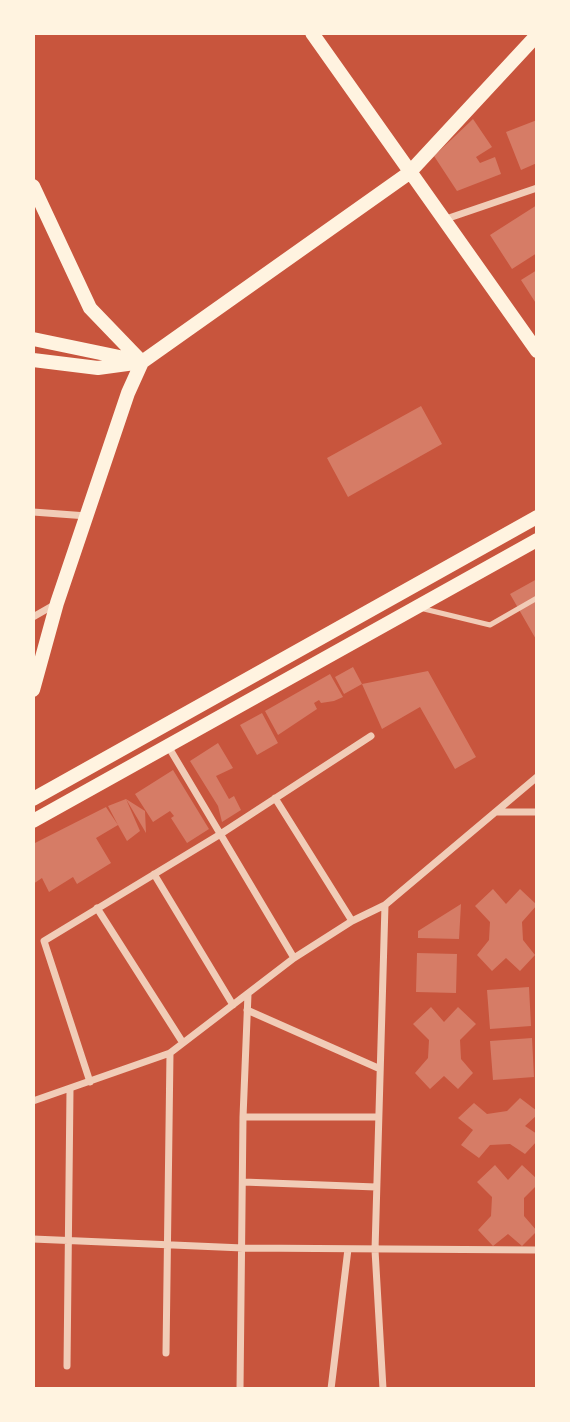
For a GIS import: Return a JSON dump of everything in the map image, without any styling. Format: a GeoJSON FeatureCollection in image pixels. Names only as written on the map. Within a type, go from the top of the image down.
{"type":"FeatureCollection","features":[{"type":"Feature","properties":{"kind":"main road"},"geometry":{"type":"LineString","coordinates":[[312,33],[537,351]]}},
{"type":"Feature","properties":{"kind":"main road"},"geometry":{"type":"LineString","coordinates":[[33,360],[98,368],[142,362],[409,173],[537,35]]}},
{"type":"Feature","properties":{"kind":"main road"},"geometry":{"type":"LineString","coordinates":[[33,186],[90,308],[142,362]]}},
{"type":"Feature","properties":{"kind":"main road"},"geometry":{"type":"LineString","coordinates":[[33,339],[142,362]]}},
{"type":"Feature","properties":{"kind":"main road"},"geometry":{"type":"LineString","coordinates":[[33,690],[57,603],[128,393],[142,362]]}},
{"type":"Feature","properties":{"kind":"main road"},"geometry":{"type":"LineString","coordinates":[[33,799],[537,517]]}},
{"type":"Feature","properties":{"kind":"main road"},"geometry":{"type":"LineString","coordinates":[[33,821],[537,540]]}},
{"type":"Feature","properties":{"kind":"street"},"geometry":{"type":"LineString","coordinates":[[442,220],[537,188]]}},
{"type":"Feature","properties":{"kind":"street"},"geometry":{"type":"LineString","coordinates":[[33,512],[87,516]]}},
{"type":"Feature","properties":{"kind":"street"},"geometry":{"type":"LineString","coordinates":[[33,617],[57,603]]}},
{"type":"Feature","properties":{"kind":"street"},"geometry":{"type":"LineString","coordinates":[[90,1082],[44,941],[219,835],[371,736]]}},
{"type":"Feature","properties":{"kind":"street"},"geometry":{"type":"LineString","coordinates":[[168,746],[294,958]]}},
{"type":"Feature","properties":{"kind":"street"},"geometry":{"type":"LineString","coordinates":[[33,1101],[170,1053],[294,958],[352,921],[385,905],[537,777]]}},
{"type":"Feature","properties":{"kind":"street"},"geometry":{"type":"LineString","coordinates":[[275,798],[352,921]]}},
{"type":"Feature","properties":{"kind":"street"},"geometry":{"type":"LineString","coordinates":[[498,812],[537,812]]}},
{"type":"Feature","properties":{"kind":"street"},"geometry":{"type":"LineString","coordinates":[[154,874],[233,1005]]}},
{"type":"Feature","properties":{"kind":"street"},"geometry":{"type":"LineString","coordinates":[[383,1389],[374,1250],[385,905]]}},
{"type":"Feature","properties":{"kind":"street"},"geometry":{"type":"LineString","coordinates":[[97,908],[183,1043]]}},
{"type":"Feature","properties":{"kind":"street"},"geometry":{"type":"LineString","coordinates":[[240,1389],[243,1117],[248,994]]}},
{"type":"Feature","properties":{"kind":"street"},"geometry":{"type":"LineString","coordinates":[[247,1010],[378,1068]]}},
{"type":"Feature","properties":{"kind":"street"},"geometry":{"type":"LineString","coordinates":[[166,1353],[170,1053]]}},
{"type":"Feature","properties":{"kind":"street"},"geometry":{"type":"LineString","coordinates":[[67,1366],[66,1241],[70,1090]]}},
{"type":"Feature","properties":{"kind":"street"},"geometry":{"type":"LineString","coordinates":[[243,1117],[377,1117]]}},
{"type":"Feature","properties":{"kind":"street"},"geometry":{"type":"LineString","coordinates":[[243,1182],[376,1187]]}},
{"type":"Feature","properties":{"kind":"street"},"geometry":{"type":"LineString","coordinates":[[33,1239],[243,1248],[537,1250]]}},
{"type":"Feature","properties":{"kind":"street"},"geometry":{"type":"LineString","coordinates":[[331,1389],[348,1249]]}},
{"type":"Feature","properties":{"kind":"lane"},"geometry":{"type":"LineString","coordinates":[[416,608],[490,625],[537,598]]}},
{"type":"Feature","properties":{"kind":"building"},"geometry":{"type":"Polygon","coordinates":[[[473,119],[492,147],[476,157],[480,163],[495,157],[501,174],[457,191],[434,156],[473,119]]]}},
{"type":"Feature","properties":{"kind":"building"},"geometry":{"type":"Polygon","coordinates":[[[537,120],[537,163],[521,170],[506,132],[537,120]]]}},
{"type":"Feature","properties":{"kind":"building"},"geometry":{"type":"Polygon","coordinates":[[[537,205],[537,253],[512,269],[490,235],[537,205]]]}},
{"type":"Feature","properties":{"kind":"building"},"geometry":{"type":"Polygon","coordinates":[[[537,270],[537,305],[521,280],[537,270]]]}},
{"type":"Feature","properties":{"kind":"building"},"geometry":{"type":"Polygon","coordinates":[[[421,406],[442,444],[348,497],[327,458],[421,406]]]}},
{"type":"Feature","properties":{"kind":"building"},"geometry":{"type":"Polygon","coordinates":[[[537,579],[537,641],[510,594],[537,579]]]}},
{"type":"Feature","properties":{"kind":"building"},"geometry":{"type":"Polygon","coordinates":[[[353,667],[362,684],[344,694],[335,677],[353,667]]]}},
{"type":"Feature","properties":{"kind":"building"},"geometry":{"type":"Polygon","coordinates":[[[428,671],[476,757],[455,769],[420,707],[382,729],[362,684],[428,671]]]}},
{"type":"Feature","properties":{"kind":"building"},"geometry":{"type":"Polygon","coordinates":[[[330,674],[343,697],[321,703],[319,700],[314,703],[317,709],[278,735],[265,711],[330,674]]]}},
{"type":"Feature","properties":{"kind":"building"},"geometry":{"type":"Polygon","coordinates":[[[262,713],[278,743],[257,755],[240,725],[262,713]]]}},
{"type":"Feature","properties":{"kind":"building"},"geometry":{"type":"Polygon","coordinates":[[[218,743],[233,768],[216,776],[229,799],[234,796],[241,810],[222,822],[218,806],[190,761],[218,743]]]}},
{"type":"Feature","properties":{"kind":"building"},"geometry":{"type":"Polygon","coordinates":[[[173,770],[209,829],[187,843],[171,818],[174,816],[170,811],[153,822],[135,794],[173,770]]]}},
{"type":"Feature","properties":{"kind":"building"},"geometry":{"type":"Polygon","coordinates":[[[126,799],[145,811],[146,833],[126,799]]]}},
{"type":"Feature","properties":{"kind":"building"},"geometry":{"type":"Polygon","coordinates":[[[126,799],[140,831],[127,841],[108,806],[126,799]]]}},
{"type":"Feature","properties":{"kind":"building"},"geometry":{"type":"Polygon","coordinates":[[[106,807],[118,825],[96,838],[111,863],[77,884],[73,877],[49,892],[42,878],[33,884],[33,844],[106,807]]]}},
{"type":"Feature","properties":{"kind":"building"},"geometry":{"type":"Polygon","coordinates":[[[493,889],[506,904],[520,889],[537,905],[522,922],[523,940],[535,955],[520,971],[506,958],[492,971],[477,955],[489,940],[490,922],[475,906],[493,889]]]}},
{"type":"Feature","properties":{"kind":"building"},"geometry":{"type":"Polygon","coordinates":[[[461,904],[459,939],[418,938],[418,931],[461,904]]]}},
{"type":"Feature","properties":{"kind":"building"},"geometry":{"type":"Polygon","coordinates":[[[417,953],[457,954],[456,993],[416,992],[417,953]]]}},
{"type":"Feature","properties":{"kind":"building"},"geometry":{"type":"Polygon","coordinates":[[[529,987],[531,1026],[490,1029],[487,990],[529,987]]]}},
{"type":"Feature","properties":{"kind":"building"},"geometry":{"type":"Polygon","coordinates":[[[431,1007],[444,1022],[458,1007],[476,1024],[460,1040],[461,1059],[473,1073],[458,1089],[444,1076],[430,1089],[415,1073],[428,1058],[429,1040],[413,1024],[431,1007]]]}},
{"type":"Feature","properties":{"kind":"building"},"geometry":{"type":"Polygon","coordinates":[[[532,1038],[534,1077],[493,1080],[490,1041],[532,1038]]]}},
{"type":"Feature","properties":{"kind":"building"},"geometry":{"type":"Polygon","coordinates":[[[520,1098],[537,1111],[537,1115],[525,1126],[537,1134],[537,1141],[525,1154],[510,1144],[490,1145],[479,1158],[461,1145],[473,1130],[458,1118],[474,1103],[487,1114],[507,1111],[520,1098]]]}},
{"type":"Feature","properties":{"kind":"building"},"geometry":{"type":"Polygon","coordinates":[[[495,1165],[508,1180],[522,1165],[537,1179],[537,1185],[524,1198],[524,1216],[537,1231],[522,1246],[508,1234],[493,1246],[478,1230],[491,1216],[492,1197],[477,1182],[495,1165]]]}}]}
